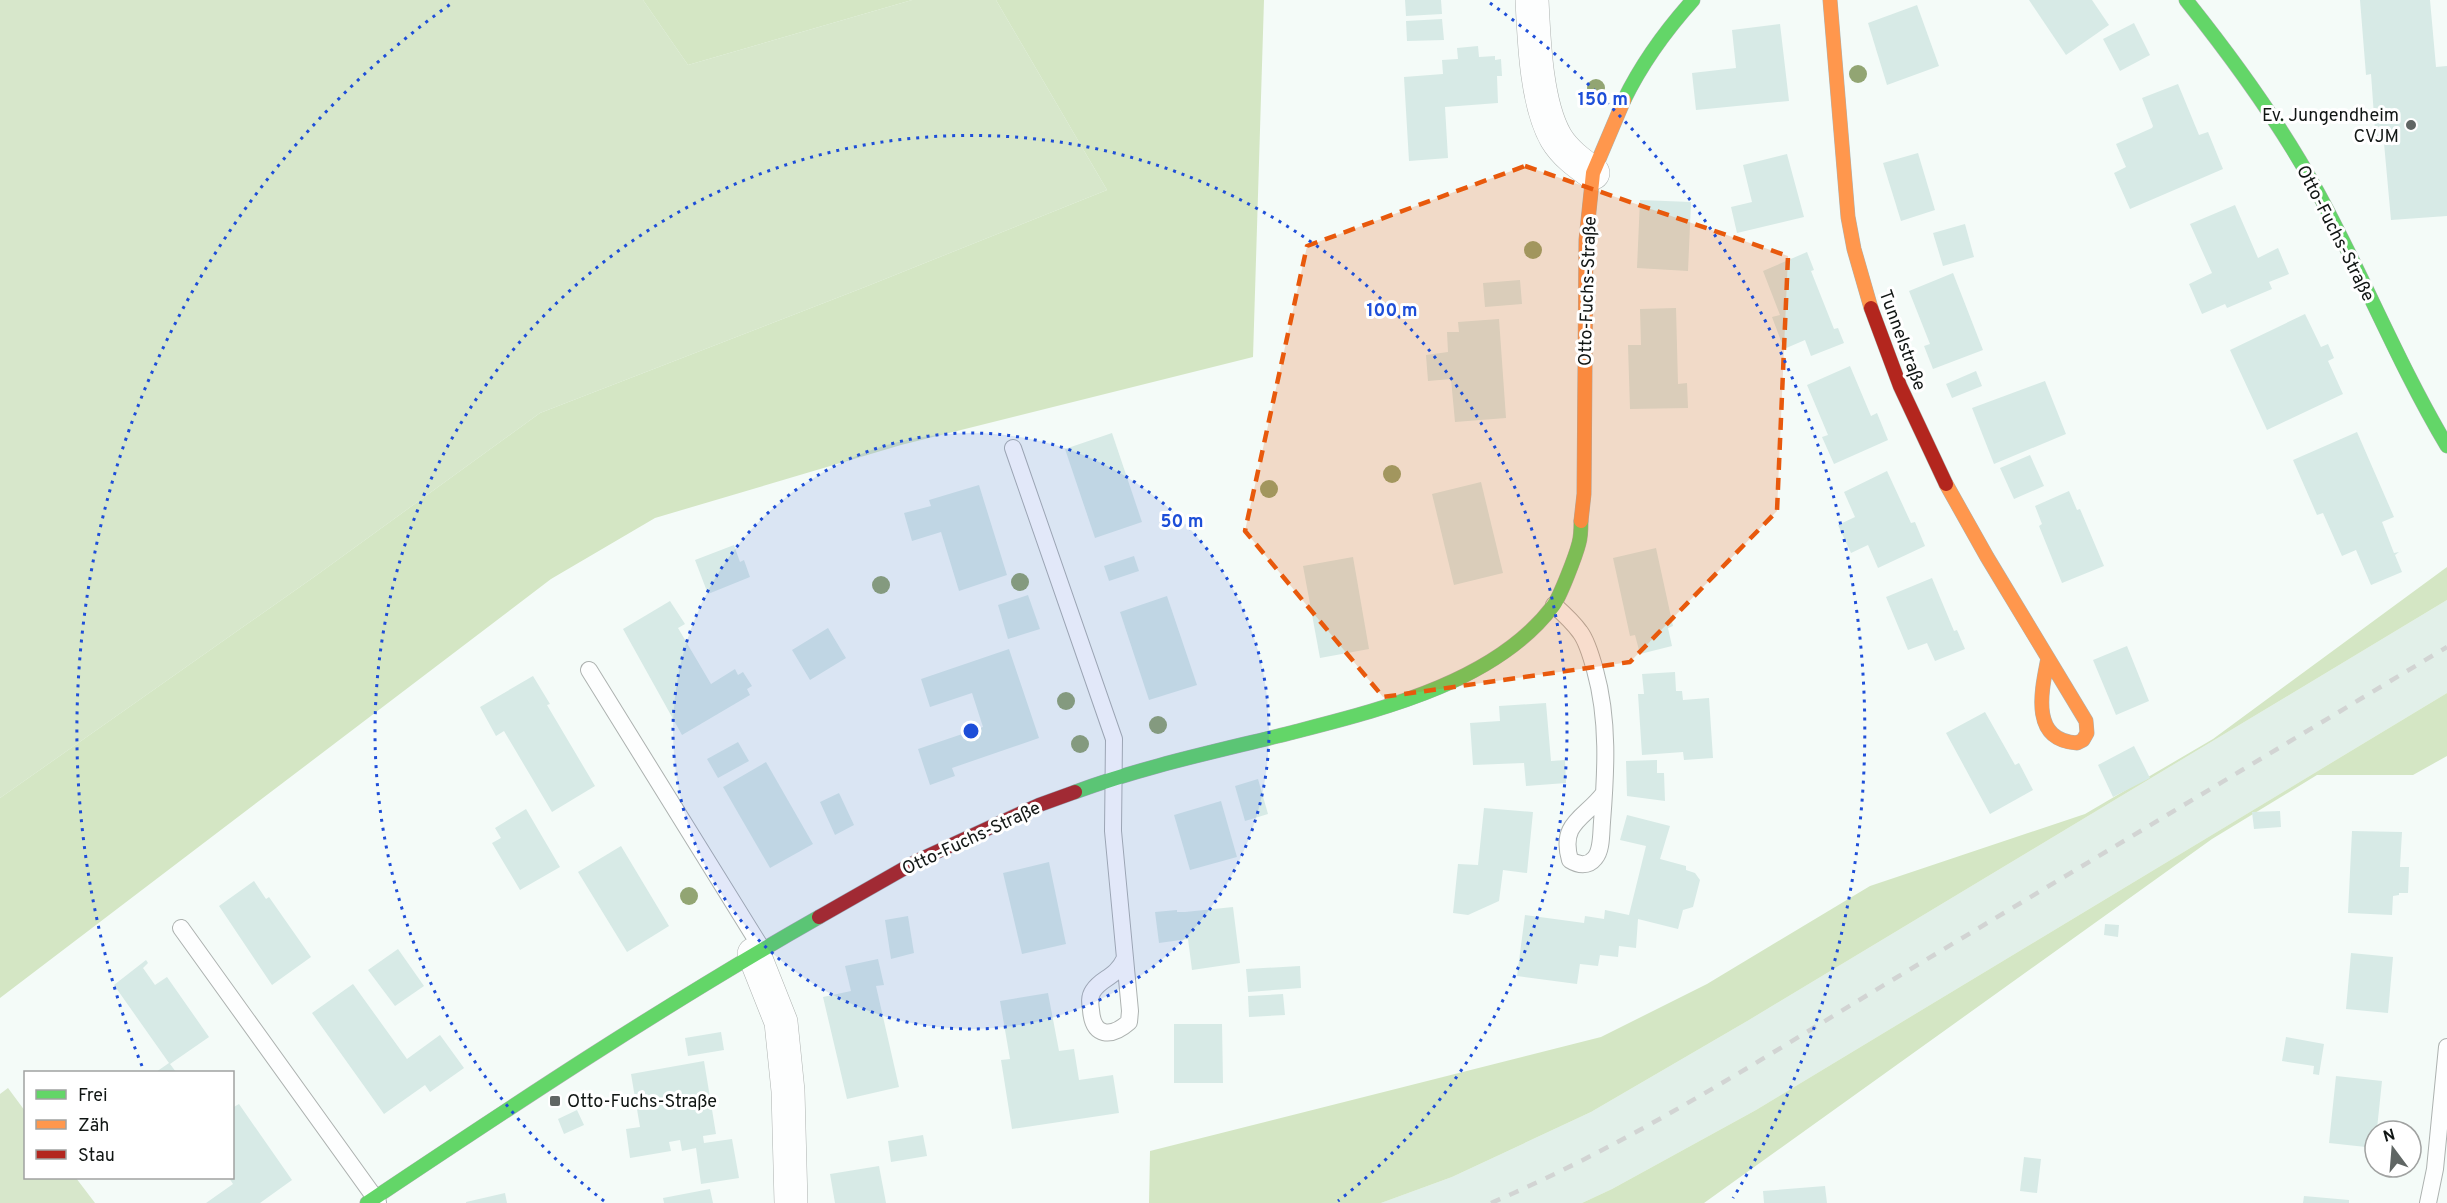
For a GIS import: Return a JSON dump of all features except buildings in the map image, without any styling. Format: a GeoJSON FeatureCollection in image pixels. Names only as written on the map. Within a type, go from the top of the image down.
{"type":"FeatureCollection","features":[{"type":"Feature","properties":{"kind":"street"},"geometry":{"type":"LineString","coordinates":[[1532,0],[1536,61],[1545,107],[1555,137],[1571,157],[1593,173]]}},
{"type":"Feature","properties":{"kind":"street","name":"Otto-Fuchs-Straße"},"geometry":{"type":"LineString","coordinates":[[374,1201],[555,1077],[758,952],[930,855],[1039,805],[1114,777],[1353,717],[1427,694],[1483,665],[1524,637],[1554,605],[1579,544],[1583,504],[1586,240],[1593,173],[1630,87],[1677,18],[1693,0]]}},
{"type":"Feature","properties":{"kind":"street","name":"Tunnelstraße"},"geometry":{"type":"LineString","coordinates":[[1830,0],[1846,206],[1857,265],[1878,332],[1909,410],[1958,508],[2048,658],[2086,722],[2088,730],[2084,738],[2075,743],[2066,743],[2058,739],[2048,727],[2042,712],[2041,695],[2048,658]]}},
{"type":"Feature","properties":{"kind":"street","name":"Otto-Fuchs-Straße"},"geometry":{"type":"LineString","coordinates":[[2186,0],[2216,36],[2276,121],[2318,193],[2425,411],[2447,447]]}},
{"type":"Feature","properties":{"kind":"street"},"geometry":{"type":"LineString","coordinates":[[758,952],[781,1022],[788,1091],[791,1203]]}},
{"type":"Feature","properties":{"kind":"lane"},"geometry":{"type":"LineString","coordinates":[[1013,448],[1114,739],[1113,831],[1125,958]]}},
{"type":"Feature","properties":{"kind":"lane"},"geometry":{"type":"LineString","coordinates":[[1554,605],[1581,632],[1595,671],[1605,728],[1604,793]]}},
{"type":"Feature","properties":{"kind":"lane"},"geometry":{"type":"LineString","coordinates":[[589,670],[758,952]]}},
{"type":"Feature","properties":{"kind":"lane","name":"Otto-Fuchs-Straße"},"geometry":{"type":"LineString","coordinates":[[181,927],[374,1201]]}},
{"type":"Feature","properties":{"kind":"lane"},"geometry":{"type":"LineString","coordinates":[[2428,1203],[2435,1168],[2447,1047]]}},
{"type":"Feature","properties":{"kind":"highlighted area"},"geometry":{"type":"Polygon","coordinates":[[[1525,166],[1788,256],[1777,511],[1630,662],[1383,697],[1245,531],[1307,246],[1525,166]]]}},
{"type":"Feature","properties":{"kind":"shaded area"},"geometry":{"type":"Polygon","coordinates":[[[2447,600],[2447,693],[1756,1110],[1582,1203],[1381,1203],[1452,1177],[1591,1112],[1749,1020],[2447,600]]]}},
{"type":"Feature","properties":{"kind":"green space"},"geometry":{"type":"Polygon","coordinates":[[[0,0],[643,0],[688,65],[912,0],[996,0],[1107,190],[540,413],[314,577],[0,798],[0,0]]]}},
{"type":"Feature","properties":{"kind":"green space"},"geometry":{"type":"Polygon","coordinates":[[[643,0],[912,0],[688,65],[643,0]]]}},
{"type":"Feature","properties":{"kind":"green space"},"geometry":{"type":"Polygon","coordinates":[[[996,0],[1264,0],[1253,357],[901,445],[655,518],[551,579],[0,998],[0,798],[314,577],[540,413],[1107,190],[996,0]]]}},
{"type":"Feature","properties":{"kind":"green space"},"geometry":{"type":"Polygon","coordinates":[[[2447,567],[2447,600],[1749,1020],[1591,1112],[1452,1177],[1381,1203],[1149,1203],[1150,1151],[1601,1037],[1707,984],[1870,886],[2085,814],[2213,739],[2447,567]]]}},
{"type":"Feature","properties":{"kind":"green space"},"geometry":{"type":"Polygon","coordinates":[[[2447,693],[2447,756],[2413,775],[2317,775],[2212,839],[1704,1203],[1582,1203],[1756,1110],[2447,693]]]}},
{"type":"Feature","properties":{"kind":"green space"},"geometry":{"type":"Polygon","coordinates":[[[8,1088],[24,1110],[24,1179],[77,1179],[95,1203],[0,1203],[0,1094],[8,1088]]]}},
{"type":"Feature","properties":{"kind":"railway"},"geometry":{"type":"LineString","coordinates":[[1491,1203],[1596,1153],[1699,1097],[2447,647]]}},
{"type":"Feature","properties":{"kind":"traffic: fast"},"geometry":{"type":"LineString","coordinates":[[1624,100],[1655,48],[1693,0]]}},
{"type":"Feature","properties":{"kind":"traffic: fast"},"geometry":{"type":"LineString","coordinates":[[2186,0],[2256,92],[2303,166],[2334,223],[2412,383],[2447,446]]}},
{"type":"Feature","properties":{"kind":"traffic: fast"},"geometry":{"type":"LineString","coordinates":[[1075,792],[1155,767],[1397,703],[1468,674],[1500,655],[1529,633],[1553,606],[1564,585],[1577,549],[1581,521]]}},
{"type":"Feature","properties":{"kind":"traffic: fast"},"geometry":{"type":"LineString","coordinates":[[367,1203],[647,1020],[819,917]]}},
{"type":"Feature","properties":{"kind":"traffic: slow"},"geometry":{"type":"LineString","coordinates":[[1830,0],[1848,217],[1854,249],[1871,308]]}},
{"type":"Feature","properties":{"kind":"traffic: slow"},"geometry":{"type":"LineString","coordinates":[[1581,521],[1584,494],[1586,240],[1593,173],[1624,100]]}},
{"type":"Feature","properties":{"kind":"traffic: slow"},"geometry":{"type":"LineString","coordinates":[[1946,484],[1987,557],[2086,721],[2087,733],[2083,740],[2077,743],[2062,740],[2051,733],[2045,723],[2042,698],[2043,684],[2046,670],[2048,658]]}},
{"type":"Feature","properties":{"kind":"traffic: jam"},"geometry":{"type":"LineString","coordinates":[[1871,308],[1900,386],[1946,484]]}},
{"type":"Feature","properties":{"kind":"traffic: jam"},"geometry":{"type":"LineString","coordinates":[[819,917],[919,860],[1039,805],[1075,792]]}},
{"type":"Feature","properties":{"kind":"place","name":"Ev. Jungendheim CVJM"},"geometry":{"type":"Point","coordinates":[2411,125]}},
{"type":"Feature","properties":{"kind":"place","name":"Otto-Fuchs-Straße"},"geometry":{"type":"Point","coordinates":[555,1101]}}]}
